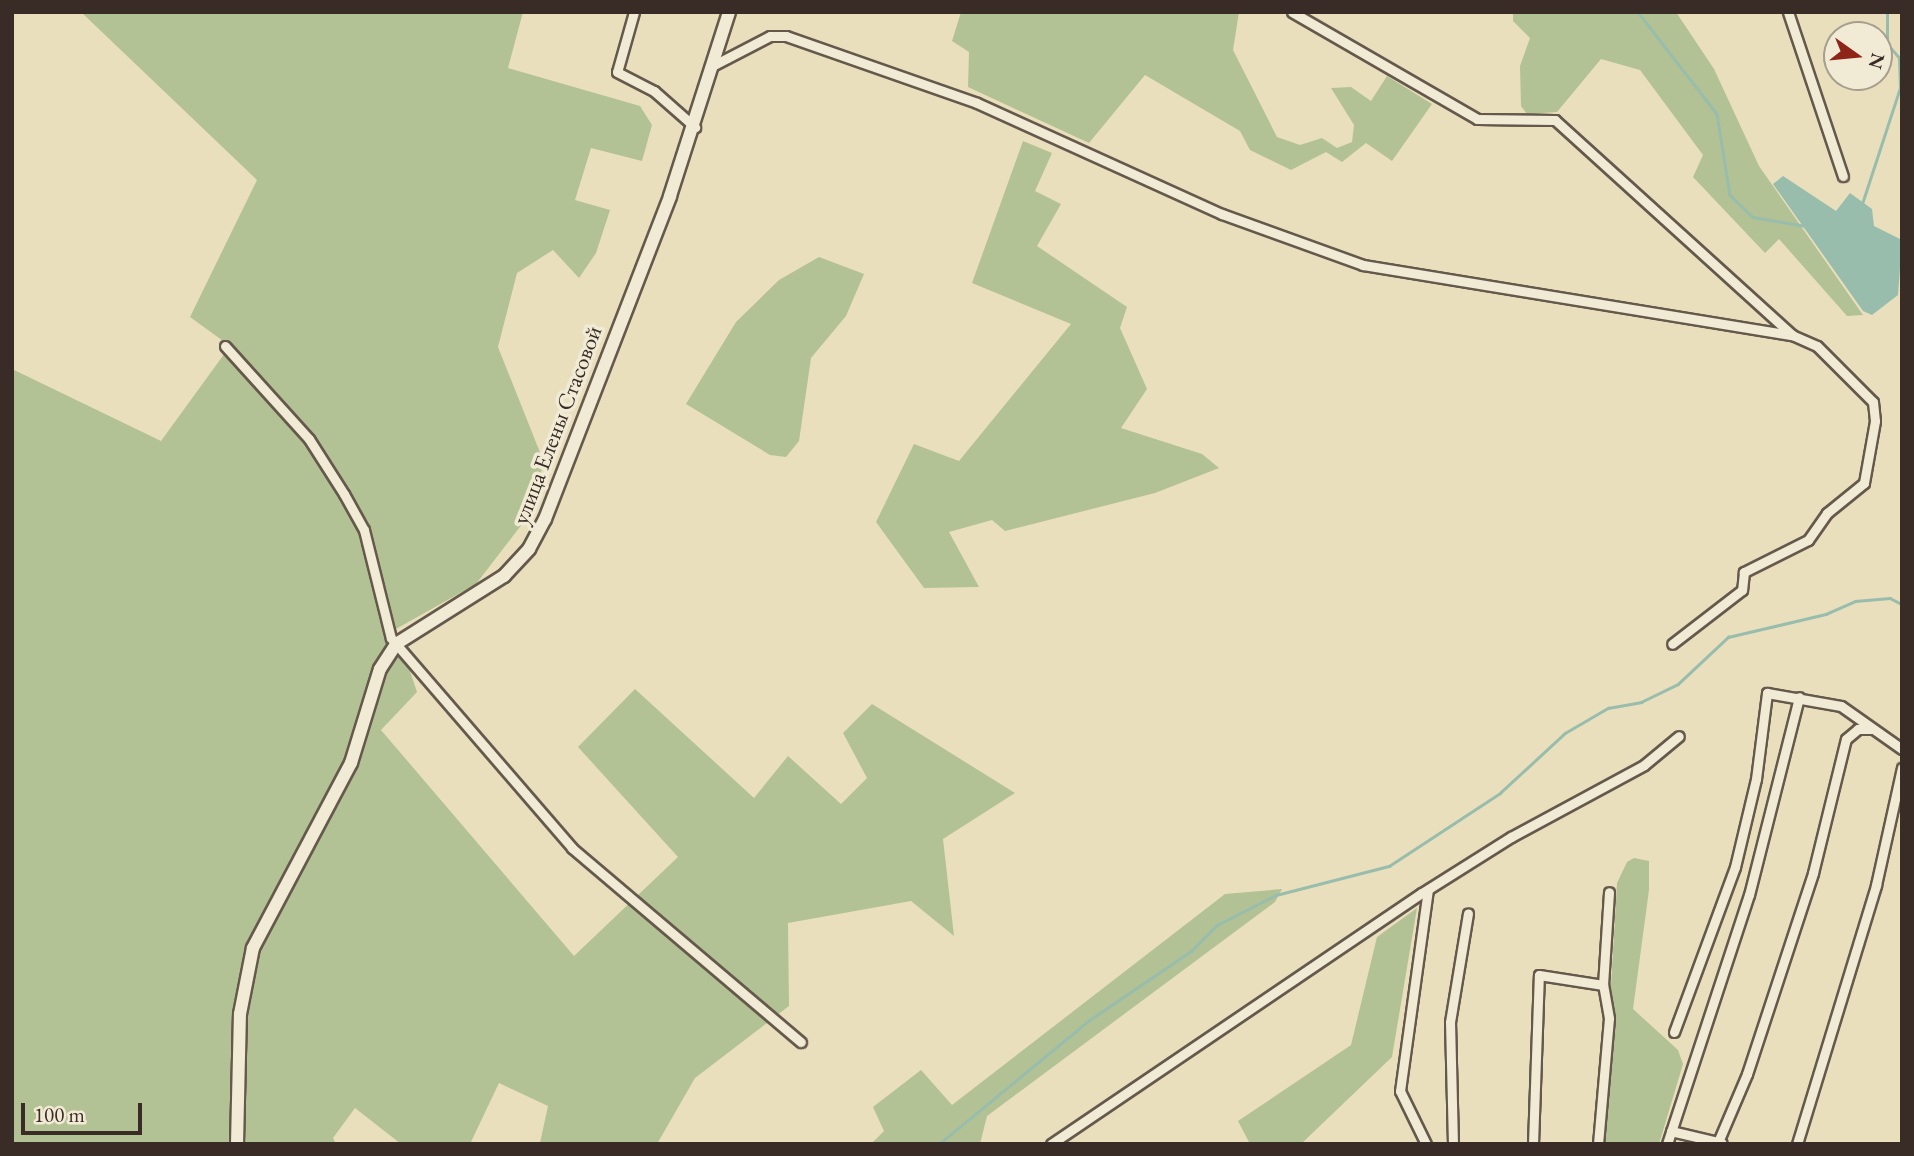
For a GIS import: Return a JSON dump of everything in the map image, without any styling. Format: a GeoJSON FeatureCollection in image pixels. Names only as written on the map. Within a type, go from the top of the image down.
{"type":"FeatureCollection","features":[{"type":"Feature","properties":{"kind":"main road","name":"улица Елены Стасовой"},"geometry":{"type":"LineString","coordinates":[[237,1144],[240,1014],[253,948],[351,763],[380,669],[396,644],[482,592],[529,549],[695,127],[729,12]]}},
{"type":"Feature","properties":{"kind":"street"},"geometry":{"type":"LineString","coordinates":[[634,12],[617,72],[654,91],[695,127]]}},
{"type":"Feature","properties":{"kind":"street"},"geometry":{"type":"LineString","coordinates":[[1292,12],[1477,119],[1555,120],[1792,335]]}},
{"type":"Feature","properties":{"kind":"street"},"geometry":{"type":"LineString","coordinates":[[1788,12],[1843,176]]}},
{"type":"Feature","properties":{"kind":"street"},"geometry":{"type":"LineString","coordinates":[[714,65],[769,36],[786,36],[977,103],[1222,214],[1363,265],[1792,335],[1816,346],[1873,402],[1875,421],[1864,483],[1827,513],[1808,540],[1744,572],[1742,590],[1672,644]]}},
{"type":"Feature","properties":{"kind":"street"},"geometry":{"type":"LineString","coordinates":[[225,346],[309,439],[344,494],[364,530],[396,644],[572,848],[801,1042]]}},
{"type":"Feature","properties":{"kind":"street"},"geometry":{"type":"LineString","coordinates":[[1674,1032],[1735,867],[1756,779],[1763,700],[1767,693],[1800,697],[1857,712],[1871,729],[1902,749]]}},
{"type":"Feature","properties":{"kind":"street"},"geometry":{"type":"LineString","coordinates":[[1667,1144],[1749,895],[1800,697]]}},
{"type":"Feature","properties":{"kind":"street"},"geometry":{"type":"LineString","coordinates":[[1671,1131],[1720,1143],[1747,1074],[1813,873],[1846,739],[1858,729],[1871,729]]}},
{"type":"Feature","properties":{"kind":"street"},"geometry":{"type":"LineString","coordinates":[[1051,1144],[1428,890],[1644,765],[1679,736]]}},
{"type":"Feature","properties":{"kind":"street"},"geometry":{"type":"LineString","coordinates":[[1797,1144],[1875,885],[1902,768]]}},
{"type":"Feature","properties":{"kind":"street"},"geometry":{"type":"LineString","coordinates":[[1426,1144],[1400,1091],[1428,890]]}},
{"type":"Feature","properties":{"kind":"street"},"geometry":{"type":"LineString","coordinates":[[1598,1144],[1609,1018],[1603,985],[1609,892]]}},
{"type":"Feature","properties":{"kind":"street"},"geometry":{"type":"LineString","coordinates":[[1453,1144],[1450,1022],[1468,913]]}},
{"type":"Feature","properties":{"kind":"street"},"geometry":{"type":"LineString","coordinates":[[1533,1144],[1539,975],[1603,985]]}},
{"type":"Feature","properties":{"kind":"shaded area"},"geometry":{"type":"Polygon","coordinates":[[[81,12],[523,12],[508,68],[640,106],[652,125],[642,161],[591,148],[575,200],[610,210],[596,253],[579,278],[553,250],[517,273],[498,347],[543,460],[536,506],[476,584],[396,629],[417,692],[381,730],[574,956],[678,857],[578,747],[635,689],[754,798],[788,756],[841,804],[867,778],[843,733],[872,704],[1015,793],[943,839],[954,936],[911,901],[788,923],[789,1006],[695,1078],[657,1144],[540,1143],[548,1106],[499,1083],[470,1144],[401,1144],[355,1108],[333,1138],[336,1144],[12,1144],[12,369],[161,441],[230,346],[190,317],[257,180],[81,12]]]}},
{"type":"Feature","properties":{"kind":"shaded area"},"geometry":{"type":"Polygon","coordinates":[[[961,12],[1239,12],[1233,50],[1277,137],[1300,145],[1322,138],[1337,148],[1352,142],[1354,125],[1331,88],[1351,87],[1371,101],[1387,76],[1432,104],[1392,161],[1366,143],[1342,162],[1326,152],[1291,170],[1250,150],[1240,131],[1145,75],[1089,143],[968,87],[969,52],[952,41],[961,12]]]}},
{"type":"Feature","properties":{"kind":"shaded area"},"geometry":{"type":"Polygon","coordinates":[[[1513,12],[1676,12],[1714,69],[1759,166],[1863,315],[1847,316],[1779,239],[1765,253],[1693,177],[1703,155],[1640,70],[1601,59],[1557,112],[1527,114],[1521,106],[1520,66],[1530,38],[1513,21],[1513,12]]]}},
{"type":"Feature","properties":{"kind":"shaded area"},"geometry":{"type":"Polygon","coordinates":[[[1023,141],[1052,153],[1035,191],[1061,204],[1037,246],[1127,307],[1120,328],[1147,389],[1121,428],[1202,454],[1219,468],[1155,493],[1005,531],[992,520],[949,532],[979,587],[924,588],[876,522],[914,444],[959,461],[1071,324],[972,283],[1023,141]]]}},
{"type":"Feature","properties":{"kind":"shaded area"},"geometry":{"type":"Polygon","coordinates":[[[1783,176],[1836,211],[1850,193],[1872,209],[1874,226],[1902,240],[1898,295],[1872,315],[1863,311],[1773,184],[1783,176]]]}},
{"type":"Feature","properties":{"kind":"shaded area"},"geometry":{"type":"Polygon","coordinates":[[[819,257],[864,274],[846,316],[811,358],[799,441],[786,457],[770,455],[686,404],[736,322],[779,280],[819,257]]]}},
{"type":"Feature","properties":{"kind":"shaded area"},"geometry":{"type":"Polygon","coordinates":[[[1634,858],[1649,861],[1649,890],[1633,1009],[1678,1050],[1683,1064],[1659,1144],[1604,1144],[1616,1023],[1610,1002],[1617,883],[1627,862],[1634,858]]]}},
{"type":"Feature","properties":{"kind":"shaded area"},"geometry":{"type":"Polygon","coordinates":[[[1282,889],[1275,902],[987,1116],[980,1144],[871,1144],[884,1131],[873,1107],[921,1070],[952,1105],[1225,894],[1282,889]]]}},
{"type":"Feature","properties":{"kind":"shaded area"},"geometry":{"type":"Polygon","coordinates":[[[1417,908],[1392,1057],[1301,1144],[1250,1144],[1238,1121],[1351,1045],[1377,937],[1417,908]]]}},
{"type":"Feature","properties":{"kind":"waterway"},"geometry":{"type":"LineString","coordinates":[[1638,12],[1717,114],[1730,195],[1753,217],[1805,226]]}},
{"type":"Feature","properties":{"kind":"waterway"},"geometry":{"type":"LineString","coordinates":[[1862,204],[1900,88],[1899,58],[1887,44],[1887,12]]}},
{"type":"Feature","properties":{"kind":"waterway"},"geometry":{"type":"LineString","coordinates":[[939,1144],[1088,1021],[1191,951],[1217,925],[1276,895],[1389,866],[1500,793],[1565,733],[1608,708],[1641,702],[1678,684],[1728,637],[1826,614],[1855,601],[1890,598],[1902,604]]}}]}
